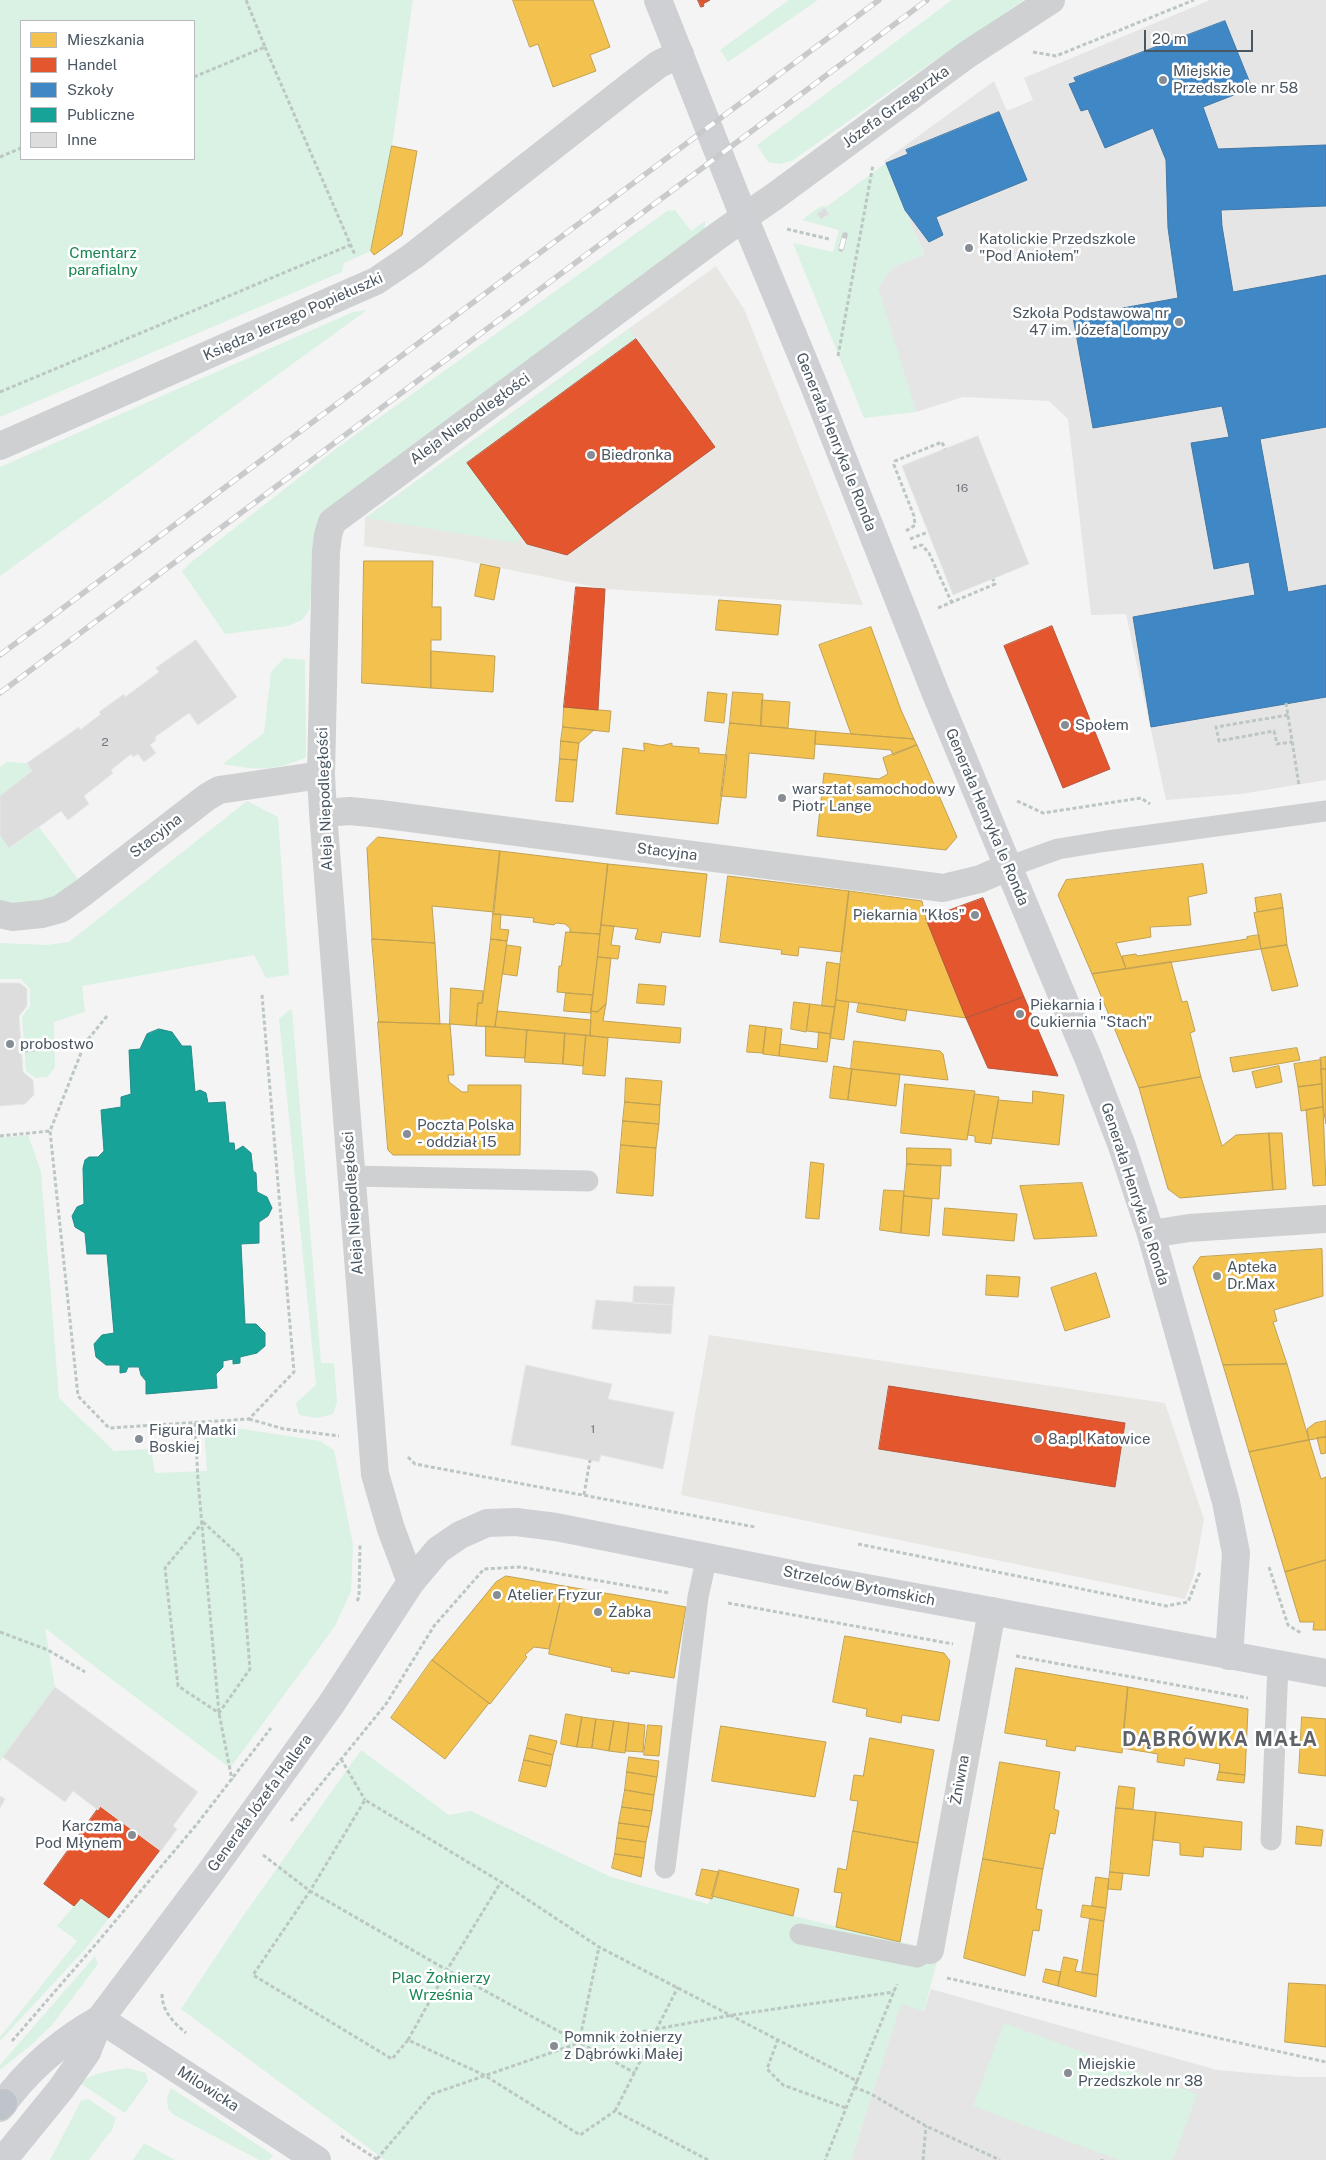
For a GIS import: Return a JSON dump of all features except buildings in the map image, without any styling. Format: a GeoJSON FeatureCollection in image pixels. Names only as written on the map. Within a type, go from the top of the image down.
{"type":"FeatureCollection","features":[{"type":"Feature","properties":{"kind":"street","name":"Generała Henryka le Ronda"},"geometry":{"type":"LineString","coordinates":[[658,0],[936,694],[1092,1068],[1122,1146],[1151,1234],[1224,1494],[1236,1552],[1229,1656]]}},
{"type":"Feature","properties":{"kind":"street","name":"Józefa Grzegorzka"},"geometry":{"type":"LineString","coordinates":[[744,217],[968,54],[1051,0]]}},
{"type":"Feature","properties":{"kind":"street","name":"Księdza Jerzego Popiełuszki"},"geometry":{"type":"LineString","coordinates":[[0,446],[376,280],[413,256],[659,64],[680,54]]}},
{"type":"Feature","properties":{"kind":"street","name":"Aleja Niepodległości"},"geometry":{"type":"LineString","coordinates":[[411,1582],[391,1529],[375,1474],[351,1176],[321,775],[326,552],[328,536],[332,522],[348,509],[744,217]]}},
{"type":"Feature","properties":{"kind":"street","name":"Stacyjna"},"geometry":{"type":"LineString","coordinates":[[0,914],[12,917],[42,914],[60,909],[218,790],[321,775]]}},
{"type":"Feature","properties":{"kind":"street","name":"Stacyjna"},"geometry":{"type":"LineString","coordinates":[[323,813],[350,811],[380,814],[943,888],[980,879],[1008,867]]}},
{"type":"Feature","properties":{"kind":"street"},"geometry":{"type":"LineString","coordinates":[[1151,1234],[1189,1228],[1326,1219]]}},
{"type":"Feature","properties":{"kind":"street","name":"Strzelców Bytomskich"},"geometry":{"type":"LineString","coordinates":[[411,1582],[438,1550],[460,1534],[487,1523],[516,1522],[556,1527],[807,1577],[1326,1673]]}},
{"type":"Feature","properties":{"kind":"street","name":"Generała Józefa Hallera"},"geometry":{"type":"LineString","coordinates":[[3,2160],[61,2089],[87,2052],[100,2019],[200,1886],[332,1703],[411,1582]]}},
{"type":"Feature","properties":{"kind":"street","name":"Żniwna"},"geometry":{"type":"LineString","coordinates":[[930,1950],[992,1611]]}},
{"type":"Feature","properties":{"kind":"street","name":"Generała Józefa Hallera"},"geometry":{"type":"LineString","coordinates":[[1,2106],[56,2047],[74,2033],[100,2019]]}},
{"type":"Feature","properties":{"kind":"street","name":"Milowicka"},"geometry":{"type":"LineString","coordinates":[[100,2019],[317,2160]]}},
{"type":"Feature","properties":{"kind":"lane"},"geometry":{"type":"LineString","coordinates":[[1008,867],[1058,849],[1326,811]]}},
{"type":"Feature","properties":{"kind":"lane"},"geometry":{"type":"LineString","coordinates":[[351,1176],[588,1181]]}},
{"type":"Feature","properties":{"kind":"lane"},"geometry":{"type":"LineString","coordinates":[[664,1868],[698,1597],[706,1556]]}},
{"type":"Feature","properties":{"kind":"lane"},"geometry":{"type":"LineString","coordinates":[[1271,1840],[1278,1664]]}},
{"type":"Feature","properties":{"kind":"lane"},"geometry":{"type":"LineString","coordinates":[[800,1934],[917,1957],[930,1950]]}},
{"type":"Feature","properties":{"kind":"path"},"geometry":{"type":"LineString","coordinates":[[246,0],[356,258]]}},
{"type":"Feature","properties":{"kind":"path"},"geometry":{"type":"LineString","coordinates":[[1024,51],[1056,56],[1194,0]]}},
{"type":"Feature","properties":{"kind":"path"},"geometry":{"type":"LineString","coordinates":[[195,77],[265,47]]}},
{"type":"Feature","properties":{"kind":"path"},"geometry":{"type":"LineString","coordinates":[[0,156],[20,148]]}},
{"type":"Feature","properties":{"kind":"path"},"geometry":{"type":"LineString","coordinates":[[837,365],[875,157]]}},
{"type":"Feature","properties":{"kind":"path"},"geometry":{"type":"LineString","coordinates":[[787,221],[787,235]]}},
{"type":"Feature","properties":{"kind":"path"},"geometry":{"type":"LineString","coordinates":[[787,229],[830,239]]}},
{"type":"Feature","properties":{"kind":"path"},"geometry":{"type":"LineString","coordinates":[[0,392],[350,245]]}},
{"type":"Feature","properties":{"kind":"path"},"geometry":{"type":"LineString","coordinates":[[904,532],[915,525],[914,516],[894,465],[895,461],[942,442],[945,449]]}},
{"type":"Feature","properties":{"kind":"path"},"geometry":{"type":"LineString","coordinates":[[901,523],[908,540],[928,532]]}},
{"type":"Feature","properties":{"kind":"path"},"geometry":{"type":"LineString","coordinates":[[914,557],[911,548],[922,545],[929,553],[952,603]]}},
{"type":"Feature","properties":{"kind":"path"},"geometry":{"type":"LineString","coordinates":[[932,601],[936,610],[995,584],[993,579]]}},
{"type":"Feature","properties":{"kind":"path"},"geometry":{"type":"LineString","coordinates":[[1286,704],[1299,786]]}},
{"type":"Feature","properties":{"kind":"path"},"geometry":{"type":"LineString","coordinates":[[1288,715],[1216,727],[1219,741],[1274,731],[1277,744],[1292,742]]}},
{"type":"Feature","properties":{"kind":"path"},"geometry":{"type":"LineString","coordinates":[[1014,800],[1018,808]]}},
{"type":"Feature","properties":{"kind":"path"},"geometry":{"type":"LineString","coordinates":[[249,1419],[294,1372],[262,996]]}},
{"type":"Feature","properties":{"kind":"path"},"geometry":{"type":"LineString","coordinates":[[107,1016],[84,1043],[50,1132],[78,1396],[109,1428],[249,1419],[284,1429],[347,1437],[396,1435],[399,1448],[415,1464],[755,1527]]}},
{"type":"Feature","properties":{"kind":"path"},"geometry":{"type":"LineString","coordinates":[[24,1051],[34,1052],[84,1043]]}},
{"type":"Feature","properties":{"kind":"path"},"geometry":{"type":"LineString","coordinates":[[0,1136],[50,1132]]}},
{"type":"Feature","properties":{"kind":"path"},"geometry":{"type":"LineString","coordinates":[[195,1423],[219,1713],[232,1780]]}},
{"type":"Feature","properties":{"kind":"path"},"geometry":{"type":"LineString","coordinates":[[584,1495],[590,1460]]}},
{"type":"Feature","properties":{"kind":"path"},"geometry":{"type":"LineString","coordinates":[[203,1522],[241,1557],[250,1669],[219,1713]]}},
{"type":"Feature","properties":{"kind":"path"},"geometry":{"type":"LineString","coordinates":[[203,1522],[165,1568],[178,1686],[219,1713]]}},
{"type":"Feature","properties":{"kind":"path"},"geometry":{"type":"LineString","coordinates":[[355,1604],[359,1597],[359,1538]]}},
{"type":"Feature","properties":{"kind":"path"},"geometry":{"type":"LineString","coordinates":[[858,1544],[1166,1606],[1188,1602],[1201,1569]]}},
{"type":"Feature","properties":{"kind":"path"},"geometry":{"type":"LineString","coordinates":[[287,1826],[386,1704],[434,1626],[484,1570],[520,1567],[698,1597],[1276,1703]]}},
{"type":"Feature","properties":{"kind":"path"},"geometry":{"type":"LineString","coordinates":[[0,1632],[48,1650],[85,1672]]}},
{"type":"Feature","properties":{"kind":"path"},"geometry":{"type":"LineString","coordinates":[[11,2042],[96,1944],[232,1780],[273,1724]]}},
{"type":"Feature","properties":{"kind":"path"},"geometry":{"type":"LineString","coordinates":[[341,1760],[365,1800],[501,1882],[599,1946],[857,2080]]}},
{"type":"Feature","properties":{"kind":"path"},"geometry":{"type":"LineString","coordinates":[[365,1800],[310,1891],[253,1974],[392,2059],[408,2040],[447,1970],[501,1882]]}},
{"type":"Feature","properties":{"kind":"path"},"geometry":{"type":"LineString","coordinates":[[258,1861],[269,1848]]}},
{"type":"Feature","properties":{"kind":"path"},"geometry":{"type":"LineString","coordinates":[[263,1855],[310,1891],[447,1970],[635,2073]]}},
{"type":"Feature","properties":{"kind":"path"},"geometry":{"type":"LineString","coordinates":[[579,2042],[599,1946]]}},
{"type":"Feature","properties":{"kind":"path"},"geometry":{"type":"LineString","coordinates":[[825,2160],[900,1976]]}},
{"type":"Feature","properties":{"kind":"path"},"geometry":{"type":"LineString","coordinates":[[942,1977],[1326,2062]]}},
{"type":"Feature","properties":{"kind":"path"},"geometry":{"type":"LineString","coordinates":[[162,1987],[162,2005],[172,2021],[188,2034]]}},
{"type":"Feature","properties":{"kind":"path"},"geometry":{"type":"LineString","coordinates":[[408,2040],[484,2075],[580,2136],[615,2111],[659,2029],[678,1988]]}},
{"type":"Feature","properties":{"kind":"path"},"geometry":{"type":"LineString","coordinates":[[336,2132],[378,2160],[432,2094],[579,2042],[733,2015],[894,1992]]}},
{"type":"Feature","properties":{"kind":"path"},"geometry":{"type":"LineString","coordinates":[[778,2040],[767,2069],[783,2085],[846,2108]]}},
{"type":"Feature","properties":{"kind":"path"},"geometry":{"type":"LineString","coordinates":[[854,2088],[871,2094],[926,2126],[1000,2160]]}},
{"type":"Feature","properties":{"kind":"path"},"geometry":{"type":"LineString","coordinates":[[615,2111],[708,2160]]}},
{"type":"Feature","properties":{"kind":"path"},"geometry":{"type":"LineString","coordinates":[[923,2160],[926,2126]]}},
{"type":"Feature","properties":{"kind":"shaded area","name":"Szkoła Podstawowa nr 47 im. Józefa Lompy"},"geometry":{"type":"Polygon","coordinates":[[[1210,0],[1326,0],[1326,780],[1241,794],[1166,800],[1126,614],[1091,615],[1068,419],[1049,401],[963,397],[916,412],[877,288],[893,267],[924,254],[884,161],[994,81],[1007,111],[1033,100],[1024,78],[1210,0]]]}},
{"type":"Feature","properties":{"kind":"shaded area"},"geometry":{"type":"Polygon","coordinates":[[[716,266],[744,309],[863,605],[605,589],[451,558],[364,546],[365,518],[716,266]]]}},
{"type":"Feature","properties":{"kind":"shaded area"},"geometry":{"type":"Polygon","coordinates":[[[709,1335],[1165,1403],[1204,1519],[1194,1574],[1185,1599],[681,1495],[709,1335]]]}},
{"type":"Feature","properties":{"kind":"shaded area","name":"Miejskie Przedszkole nr 38"},"geometry":{"type":"Polygon","coordinates":[[[931,1989],[1217,2070],[1298,2077],[1326,2077],[1326,2160],[851,2160],[901,2003],[924,2011],[931,1989]]]}},
{"type":"Feature","properties":{"kind":"green space","name":"Cmentarz parafialny"},"geometry":{"type":"Polygon","coordinates":[[[0,0],[413,0],[392,146],[371,251],[344,263],[342,272],[0,417],[0,0]]]}},
{"type":"Feature","properties":{"kind":"green space"},"geometry":{"type":"Polygon","coordinates":[[[789,0],[818,0],[728,62],[720,50],[789,0]]]}},
{"type":"Feature","properties":{"kind":"green space"},"geometry":{"type":"Polygon","coordinates":[[[952,0],[1024,0],[792,161],[780,164],[768,162],[757,145],[952,0]]]}},
{"type":"Feature","properties":{"kind":"green space"},"geometry":{"type":"Polygon","coordinates":[[[886,163],[924,255],[893,267],[878,287],[916,412],[864,418],[793,243],[833,252],[839,230],[802,220],[821,206],[826,207],[886,163]]]}},
{"type":"Feature","properties":{"kind":"green space"},"geometry":{"type":"Polygon","coordinates":[[[675,210],[691,231],[705,221],[705,230],[344,497],[313,578],[309,611],[302,620],[288,626],[225,634],[182,571],[190,563],[337,448],[667,211],[675,210]]]}},
{"type":"Feature","properties":{"kind":"green space"},"geometry":{"type":"Polygon","coordinates":[[[367,310],[0,576],[0,467],[353,312],[367,310]]]}},
{"type":"Feature","properties":{"kind":"green space"},"geometry":{"type":"Polygon","coordinates":[[[629,329],[636,339],[467,463],[522,537],[515,543],[365,518],[629,329]]]}},
{"type":"Feature","properties":{"kind":"green space"},"geometry":{"type":"Polygon","coordinates":[[[284,658],[305,660],[306,757],[284,765],[265,768],[246,768],[223,764],[264,733],[271,672],[284,658]]]}},
{"type":"Feature","properties":{"kind":"green space"},"geometry":{"type":"Polygon","coordinates":[[[7,762],[27,763],[32,771],[0,796],[0,767],[7,762]]]}},
{"type":"Feature","properties":{"kind":"green space"},"geometry":{"type":"Polygon","coordinates":[[[247,801],[278,817],[289,975],[266,978],[254,955],[82,986],[85,1012],[54,1022],[55,1067],[48,1077],[36,1078],[26,1071],[22,1017],[30,1006],[30,989],[21,979],[0,979],[0,943],[47,945],[69,942],[247,801]]]}},
{"type":"Feature","properties":{"kind":"green space"},"geometry":{"type":"Polygon","coordinates":[[[39,827],[81,883],[52,903],[22,904],[0,900],[0,835],[10,848],[39,827]]]}},
{"type":"Feature","properties":{"kind":"green space"},"geometry":{"type":"Polygon","coordinates":[[[289,1010],[292,1010],[321,1363],[334,1363],[337,1402],[333,1414],[317,1418],[299,1415],[296,1403],[316,1385],[279,1019],[289,1010]]]}},
{"type":"Feature","properties":{"kind":"green space"},"geometry":{"type":"Polygon","coordinates":[[[28,1135],[41,1172],[59,1398],[114,1451],[151,1449],[155,1473],[207,1471],[204,1430],[242,1429],[320,1441],[334,1450],[353,1545],[351,1591],[335,1626],[230,1768],[45,1628],[55,1687],[0,1761],[0,1138],[28,1135]]]}},
{"type":"Feature","properties":{"kind":"green space","name":"Plac Żołnierzy Września"},"geometry":{"type":"Polygon","coordinates":[[[361,1750],[449,1815],[471,1811],[611,1877],[708,1904],[712,1896],[940,1950],[924,2011],[901,2004],[851,2160],[385,2160],[181,2009],[241,1919],[361,1750]]]}},
{"type":"Feature","properties":{"kind":"green space"},"geometry":{"type":"Polygon","coordinates":[[[81,1898],[109,1918],[86,1948],[0,2041],[0,2037],[77,1941],[57,1926],[81,1898]]]}},
{"type":"Feature","properties":{"kind":"green space"},"geometry":{"type":"Polygon","coordinates":[[[95,1956],[98,1964],[52,2025],[0,2070],[0,2065],[95,1956]]]}},
{"type":"Feature","properties":{"kind":"green space"},"geometry":{"type":"Polygon","coordinates":[[[1004,2023],[1197,2094],[1173,2160],[1119,2160],[973,2106],[1004,2023]]]}},
{"type":"Feature","properties":{"kind":"green space"},"geometry":{"type":"Polygon","coordinates":[[[127,2068],[146,2073],[148,2081],[125,2113],[80,2083],[96,2074],[127,2068]]]}},
{"type":"Feature","properties":{"kind":"green space"},"geometry":{"type":"Polygon","coordinates":[[[171,2088],[273,2155],[269,2160],[259,2160],[174,2115],[168,2109],[167,2098],[171,2088]]]}},
{"type":"Feature","properties":{"kind":"green space"},"geometry":{"type":"Polygon","coordinates":[[[88,2099],[116,2118],[111,2132],[89,2160],[50,2160],[81,2101],[88,2099]]]}},
{"type":"Feature","properties":{"kind":"green space"},"geometry":{"type":"Polygon","coordinates":[[[144,2143],[175,2160],[133,2160],[144,2143]]]}},
{"type":"Feature","properties":{"kind":"railway"},"geometry":{"type":"LineString","coordinates":[[0,655],[879,0]]}},
{"type":"Feature","properties":{"kind":"railway"},"geometry":{"type":"LineString","coordinates":[[0,693],[927,0]]}},
{"type":"Feature","properties":{"kind":"railway"},"geometry":{"type":"LineString","coordinates":[[841,249],[845,235]]}},
{"type":"Feature","properties":{"kind":"place","name":"Miejskie Przedszkole nr 58"},"geometry":{"type":"Point","coordinates":[1163,80]}},
{"type":"Feature","properties":{"kind":"place","name":"Katolickie Przedszkole \"Pod Aniołem\""},"geometry":{"type":"Point","coordinates":[969,248]}},
{"type":"Feature","properties":{"kind":"place","name":"Szkoła Podstawowa nr 47 im. Józefa Lompy"},"geometry":{"type":"Point","coordinates":[1179,322]}},
{"type":"Feature","properties":{"kind":"place","name":"Biedronka"},"geometry":{"type":"Point","coordinates":[591,455]}},
{"type":"Feature","properties":{"kind":"place","name":"Społem"},"geometry":{"type":"Point","coordinates":[1065,725]}},
{"type":"Feature","properties":{"kind":"place","name":"warsztat samochodowy Piotr Lange"},"geometry":{"type":"Point","coordinates":[782,798]}},
{"type":"Feature","properties":{"kind":"place","name":"Piekarnia \"Kłos\""},"geometry":{"type":"Point","coordinates":[975,915]}},
{"type":"Feature","properties":{"kind":"place","name":"Piekarnia i Cukiernia \"Stach\""},"geometry":{"type":"Point","coordinates":[1020,1014]}},
{"type":"Feature","properties":{"kind":"place","name":"probostwo"},"geometry":{"type":"Point","coordinates":[10,1044]}},
{"type":"Feature","properties":{"kind":"place","name":"Poczta Polska - oddział 15"},"geometry":{"type":"Point","coordinates":[407,1134]}},
{"type":"Feature","properties":{"kind":"place","name":"Apteka Dr.Max"},"geometry":{"type":"Point","coordinates":[1217,1276]}},
{"type":"Feature","properties":{"kind":"place","name":"Figura Matki Boskiej"},"geometry":{"type":"Point","coordinates":[139,1439]}},
{"type":"Feature","properties":{"kind":"place","name":"8a.pl Katowice"},"geometry":{"type":"Point","coordinates":[1038,1439]}},
{"type":"Feature","properties":{"kind":"place","name":"Atelier Fryzur"},"geometry":{"type":"Point","coordinates":[497,1595]}},
{"type":"Feature","properties":{"kind":"place","name":"Żabka"},"geometry":{"type":"Point","coordinates":[598,1612]}},
{"type":"Feature","properties":{"kind":"place","name":"Karczma Pod Młynem"},"geometry":{"type":"Point","coordinates":[132,1835]}},
{"type":"Feature","properties":{"kind":"place","name":"Pomnik żołnierzy z Dąbrówki Małej"},"geometry":{"type":"Point","coordinates":[554,2046]}},
{"type":"Feature","properties":{"kind":"place","name":"Miejskie Przedszkole nr 38"},"geometry":{"type":"Point","coordinates":[1068,2073]}},
{"type":"Feature","properties":{"kind":"district","name":"DĄBRÓWKA MAŁA"},"geometry":{"type":"Point","coordinates":[1220,1740]}}]}
